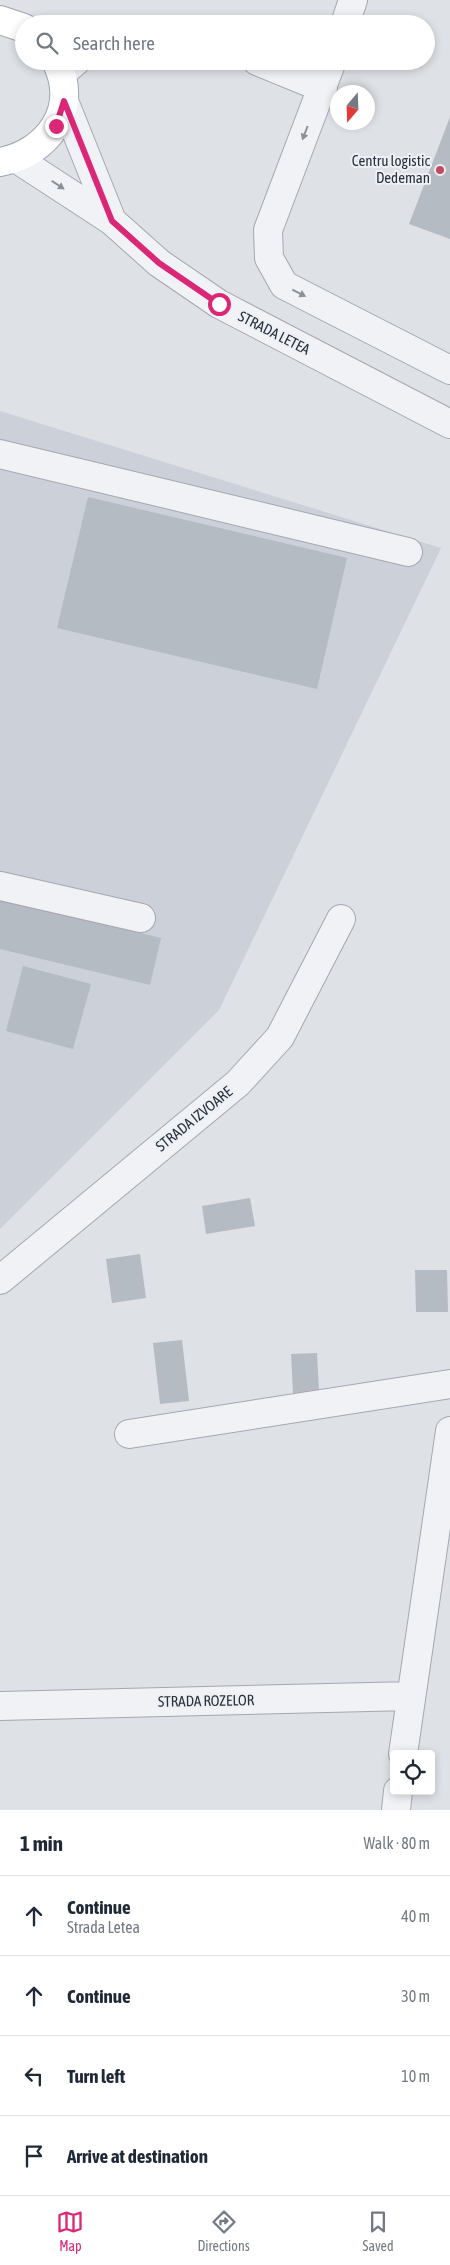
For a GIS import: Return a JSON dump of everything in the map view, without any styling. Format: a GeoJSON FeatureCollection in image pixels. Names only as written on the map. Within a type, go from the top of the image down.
{"type":"FeatureCollection","features":[{"type":"Feature","properties":{"kind":"main road"},"geometry":{"type":"LineString","coordinates":[[9,161],[40,146],[56,126],[64,101],[65,70]]}},
{"type":"Feature","properties":{"kind":"street"},"geometry":{"type":"LineString","coordinates":[[348,15],[353,0]]}},
{"type":"Feature","properties":{"kind":"street"},"geometry":{"type":"LineString","coordinates":[[279,70],[323,88]]}},
{"type":"Feature","properties":{"kind":"street"},"geometry":{"type":"LineString","coordinates":[[329,70],[268,230],[269,258],[284,285],[450,370]]}},
{"type":"Feature","properties":{"kind":"street"},"geometry":{"type":"LineString","coordinates":[[64,101],[112,221]]}},
{"type":"Feature","properties":{"kind":"street","name":"STRADA LETEA"},"geometry":{"type":"LineString","coordinates":[[9,161],[112,221],[159,263],[219,304],[450,424]]}},
{"type":"Feature","properties":{"kind":"street"},"geometry":{"type":"LineString","coordinates":[[0,454],[408,552]]}},
{"type":"Feature","properties":{"kind":"street"},"geometry":{"type":"LineString","coordinates":[[0,886],[141,918]]}},
{"type":"Feature","properties":{"kind":"street","name":"STRADA IZVOARE"},"geometry":{"type":"LineString","coordinates":[[0,1280],[238,1083],[280,1037],[341,918]]}},
{"type":"Feature","properties":{"kind":"street"},"geometry":{"type":"LineString","coordinates":[[130,1434],[450,1384]]}},
{"type":"Feature","properties":{"kind":"street"},"geometry":{"type":"LineString","coordinates":[[404,1750],[450,1431]]}},
{"type":"Feature","properties":{"kind":"street","name":"STRADA ROZELOR"},"geometry":{"type":"LineString","coordinates":[[0,1706],[411,1696]]}},
{"type":"Feature","properties":{"kind":"street"},"geometry":{"type":"LineString","coordinates":[[396,1810],[398,1795]]}},
{"type":"Feature","properties":{"kind":"shaded area"},"geometry":{"type":"Polygon","coordinates":[[[0,411],[441,548],[219,1010],[0,1229],[0,411]]]}},
{"type":"Feature","properties":{"kind":"building","name":"Centru logistic Dedeman"},"geometry":{"type":"Polygon","coordinates":[[[450,117],[450,239],[409,224],[450,117]]]}},
{"type":"Feature","properties":{"kind":"building"},"geometry":{"type":"Polygon","coordinates":[[[88,497],[347,558],[317,689],[57,628],[88,497]]]}},
{"type":"Feature","properties":{"kind":"building"},"geometry":{"type":"Polygon","coordinates":[[[0,899],[161,938],[150,985],[0,949],[0,899]]]}},
{"type":"Feature","properties":{"kind":"building"},"geometry":{"type":"Polygon","coordinates":[[[23,966],[91,984],[73,1049],[6,1031],[23,966]]]}},
{"type":"Feature","properties":{"kind":"building"},"geometry":{"type":"Polygon","coordinates":[[[250,1198],[255,1226],[206,1234],[202,1206],[250,1198]]]}},
{"type":"Feature","properties":{"kind":"building"},"geometry":{"type":"Polygon","coordinates":[[[140,1254],[146,1298],[112,1303],[106,1259],[140,1254]]]}},
{"type":"Feature","properties":{"kind":"building"},"geometry":{"type":"Polygon","coordinates":[[[415,1270],[447,1270],[448,1312],[416,1312],[415,1270]]]}},
{"type":"Feature","properties":{"kind":"building"},"geometry":{"type":"Polygon","coordinates":[[[182,1340],[189,1401],[160,1404],[153,1343],[182,1340]]]}},
{"type":"Feature","properties":{"kind":"building"},"geometry":{"type":"Polygon","coordinates":[[[317,1353],[319,1392],[293,1393],[291,1354],[317,1353]]]}},
{"type":"Feature","properties":{"kind":"place","name":"Centru logistic Dedeman"},"geometry":{"type":"Point","coordinates":[440,170]}},
{"type":"Feature","properties":{"kind":"route"},"geometry":{"type":"LineString","coordinates":[[56,126],[64,101],[112,221],[159,263],[219,304]]}}]}
